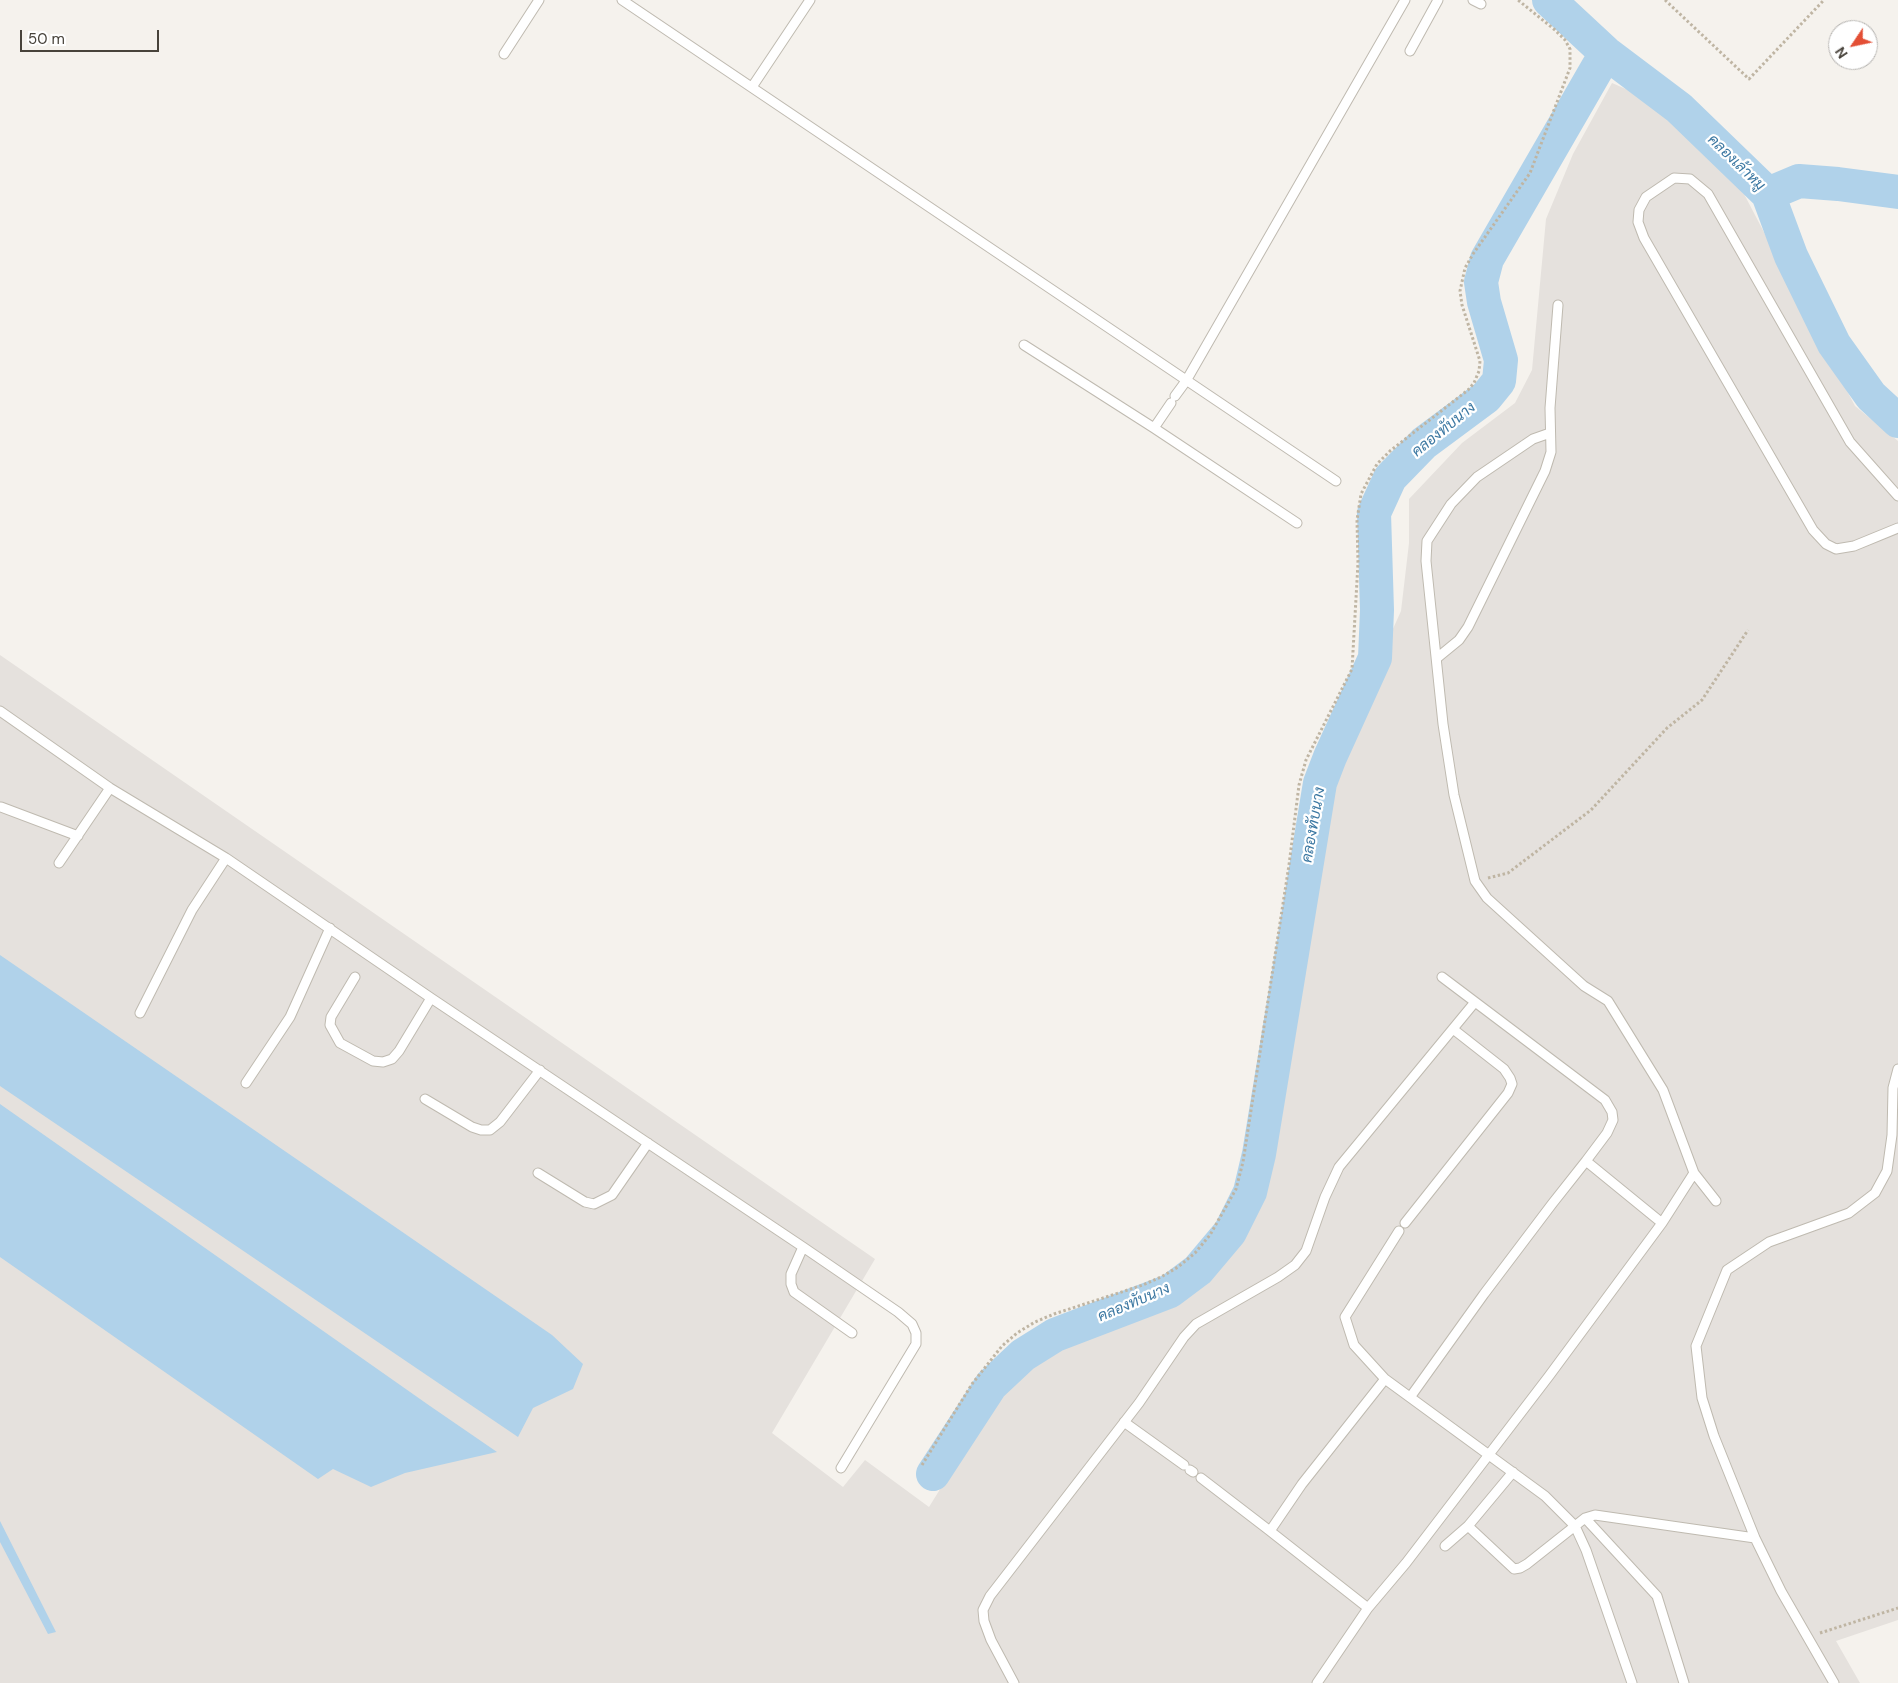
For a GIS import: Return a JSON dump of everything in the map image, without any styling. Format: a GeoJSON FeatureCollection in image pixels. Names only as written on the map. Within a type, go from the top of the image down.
{"type":"FeatureCollection","features":[{"type":"Feature","properties":{"kind":"lane"},"geometry":{"type":"LineString","coordinates":[[504,54],[539,0]]}},
{"type":"Feature","properties":{"kind":"lane"},"geometry":{"type":"LineString","coordinates":[[622,0],[1336,481]]}},
{"type":"Feature","properties":{"kind":"lane"},"geometry":{"type":"LineString","coordinates":[[752,87],[810,0]]}},
{"type":"Feature","properties":{"kind":"lane"},"geometry":{"type":"LineString","coordinates":[[1154,428],[1186,381],[1405,0]]}},
{"type":"Feature","properties":{"kind":"lane"},"geometry":{"type":"LineString","coordinates":[[1410,51],[1438,0]]}},
{"type":"Feature","properties":{"kind":"lane"},"geometry":{"type":"LineString","coordinates":[[1898,496],[1850,442],[1708,194],[1690,178],[1674,178],[1646,197],[1639,210],[1638,222],[1644,238],[1813,530],[1826,544],[1836,549],[1854,546],[1898,528]]}},
{"type":"Feature","properties":{"kind":"lane"},"geometry":{"type":"LineString","coordinates":[[1437,658],[1459,640],[1472,618],[1545,471],[1551,452],[1550,408],[1558,305]]}},
{"type":"Feature","properties":{"kind":"lane"},"geometry":{"type":"LineString","coordinates":[[1024,344],[1297,523]]}},
{"type":"Feature","properties":{"kind":"lane"},"geometry":{"type":"LineString","coordinates":[[1550,433],[1533,439],[1477,477],[1451,504],[1427,541],[1426,560],[1443,724],[1454,795],[1475,881],[1487,898],[1584,986],[1608,1001],[1663,1090],[1694,1173],[1716,1201]]}},
{"type":"Feature","properties":{"kind":"lane"},"geometry":{"type":"LineString","coordinates":[[0,711],[110,788],[226,858],[648,1144],[803,1246],[898,1312],[912,1324],[916,1332],[916,1344],[841,1468]]}},
{"type":"Feature","properties":{"kind":"lane"},"geometry":{"type":"LineString","coordinates":[[59,863],[110,788]]}},
{"type":"Feature","properties":{"kind":"lane"},"geometry":{"type":"LineString","coordinates":[[1,807],[78,836]]}},
{"type":"Feature","properties":{"kind":"lane"},"geometry":{"type":"LineString","coordinates":[[140,1013],[192,910],[226,858]]}},
{"type":"Feature","properties":{"kind":"lane"},"geometry":{"type":"LineString","coordinates":[[246,1083],[290,1017],[330,928]]}},
{"type":"Feature","properties":{"kind":"lane"},"geometry":{"type":"LineString","coordinates":[[355,977],[331,1017],[330,1025],[340,1043],[373,1061],[383,1062],[392,1059],[399,1051],[431,998]]}},
{"type":"Feature","properties":{"kind":"lane"},"geometry":{"type":"LineString","coordinates":[[1411,1396],[1496,1279],[1607,1133],[1613,1120],[1612,1112],[1606,1100],[1442,977]]}},
{"type":"Feature","properties":{"kind":"lane"},"geometry":{"type":"LineString","coordinates":[[1014,1683],[991,1640],[984,1621],[983,1610],[990,1596],[1124,1422],[1184,1337],[1196,1324],[1278,1277],[1295,1265],[1306,1251],[1325,1197],[1340,1167],[1475,1002]]}},
{"type":"Feature","properties":{"kind":"lane"},"geometry":{"type":"LineString","coordinates":[[1405,1223],[1508,1094],[1512,1084],[1504,1069],[1453,1029]]}},
{"type":"Feature","properties":{"kind":"lane"},"geometry":{"type":"LineString","coordinates":[[1834,1683],[1781,1591],[1755,1538],[1714,1436],[1705,1408],[1702,1398],[1696,1346],[1727,1270],[1768,1242],[1849,1213],[1875,1192],[1887,1171],[1892,1135],[1893,1088],[1898,1069]]}},
{"type":"Feature","properties":{"kind":"lane"},"geometry":{"type":"LineString","coordinates":[[425,1100],[472,1127],[490,1130],[500,1122],[540,1070]]}},
{"type":"Feature","properties":{"kind":"lane"},"geometry":{"type":"LineString","coordinates":[[538,1173],[585,1202],[594,1204],[612,1195],[648,1144]]}},
{"type":"Feature","properties":{"kind":"lane"},"geometry":{"type":"LineString","coordinates":[[1586,1161],[1662,1223]]}},
{"type":"Feature","properties":{"kind":"lane"},"geometry":{"type":"LineString","coordinates":[[1317,1683],[1368,1608],[1406,1563],[1662,1223],[1694,1173]]}},
{"type":"Feature","properties":{"kind":"lane"},"geometry":{"type":"LineString","coordinates":[[1399,1231],[1345,1317],[1354,1345],[1385,1379],[1411,1396],[1545,1496],[1575,1526],[1586,1550],[1632,1683]]}},
{"type":"Feature","properties":{"kind":"lane"},"geometry":{"type":"LineString","coordinates":[[803,1246],[791,1274],[791,1284],[794,1292],[852,1333]]}},
{"type":"Feature","properties":{"kind":"lane"},"geometry":{"type":"LineString","coordinates":[[1270,1531],[1302,1484],[1385,1379]]}},
{"type":"Feature","properties":{"kind":"lane"},"geometry":{"type":"LineString","coordinates":[[1124,1422],[1192,1471],[1368,1608]]}},
{"type":"Feature","properties":{"kind":"lane"},"geometry":{"type":"LineString","coordinates":[[1445,1546],[1468,1526],[1513,1472]]}},
{"type":"Feature","properties":{"kind":"lane"},"geometry":{"type":"LineString","coordinates":[[1468,1526],[1514,1569],[1527,1564],[1585,1518],[1595,1516],[1616,1517],[1755,1538]]}},
{"type":"Feature","properties":{"kind":"lane"},"geometry":{"type":"LineString","coordinates":[[1585,1518],[1657,1596],[1684,1683]]}},
{"type":"Feature","properties":{"kind":"path"},"geometry":{"type":"LineString","coordinates":[[922,1465],[972,1384],[1002,1346],[1035,1322],[1143,1285],[1178,1267],[1195,1253],[1210,1235],[1236,1189],[1243,1162],[1289,865],[1299,786],[1306,760],[1352,670],[1358,563],[1358,520],[1361,494],[1377,464],[1390,451],[1468,390],[1474,383],[1479,371],[1480,361],[1462,305],[1460,291],[1465,268],[1472,254],[1530,173],[1570,68],[1570,49],[1564,40],[1555,30],[1518,0]]}},
{"type":"Feature","properties":{"kind":"path"},"geometry":{"type":"LineString","coordinates":[[1665,0],[1749,78],[1824,0]]}},
{"type":"Feature","properties":{"kind":"path"},"geometry":{"type":"LineString","coordinates":[[1475,881],[1508,873],[1591,810],[1667,728],[1702,700],[1748,630]]}},
{"type":"Feature","properties":{"kind":"path"},"geometry":{"type":"LineString","coordinates":[[1807,1637],[1898,1608]]}},
{"type":"Feature","properties":{"kind":"shaded area"},"geometry":{"type":"Polygon","coordinates":[[[1612,83],[1665,106],[1744,194],[1855,406],[1898,441],[1898,1620],[1836,1641],[1860,1683],[0,1683],[0,655],[875,1259],[772,1433],[843,1487],[865,1460],[929,1507],[1006,1383],[1028,1363],[1197,1279],[1228,1251],[1300,980],[1338,751],[1401,611],[1409,543],[1409,499],[1462,443],[1515,403],[1532,370],[1546,219],[1573,154],[1612,83]]]}},
{"type":"Feature","properties":{"kind":"water"},"geometry":{"type":"Polygon","coordinates":[[[0,955],[552,1335],[583,1364],[573,1389],[533,1408],[518,1437],[0,1086],[0,955]]]}},
{"type":"Feature","properties":{"kind":"water"},"geometry":{"type":"Polygon","coordinates":[[[0,1104],[497,1452],[405,1473],[371,1487],[333,1469],[318,1479],[0,1257],[0,1104]]]}},
{"type":"Feature","properties":{"kind":"water"},"geometry":{"type":"Polygon","coordinates":[[[0,1521],[56,1632],[48,1634],[0,1542],[0,1521]]]}},
{"type":"Feature","properties":{"kind":"waterway","name":"คลองเล้าหมู"},"geometry":{"type":"LineString","coordinates":[[1549,0],[1606,53],[1679,108],[1768,194],[1791,256],[1834,344],[1871,396],[1898,421]]}},
{"type":"Feature","properties":{"kind":"waterway","name":"คลองทับนาง"},"geometry":{"type":"LineString","coordinates":[[933,1474],[991,1385],[1023,1355],[1055,1335],[1170,1291],[1198,1270],[1230,1232],[1250,1192],[1259,1154],[1320,783],[1375,658],[1377,610],[1374,513],[1390,478],[1424,443],[1486,397],[1499,381],[1501,360],[1484,302],[1481,282],[1487,259],[1606,53]]}},
{"type":"Feature","properties":{"kind":"waterway"},"geometry":{"type":"LineString","coordinates":[[1768,194],[1799,181],[1898,192]]}}]}
